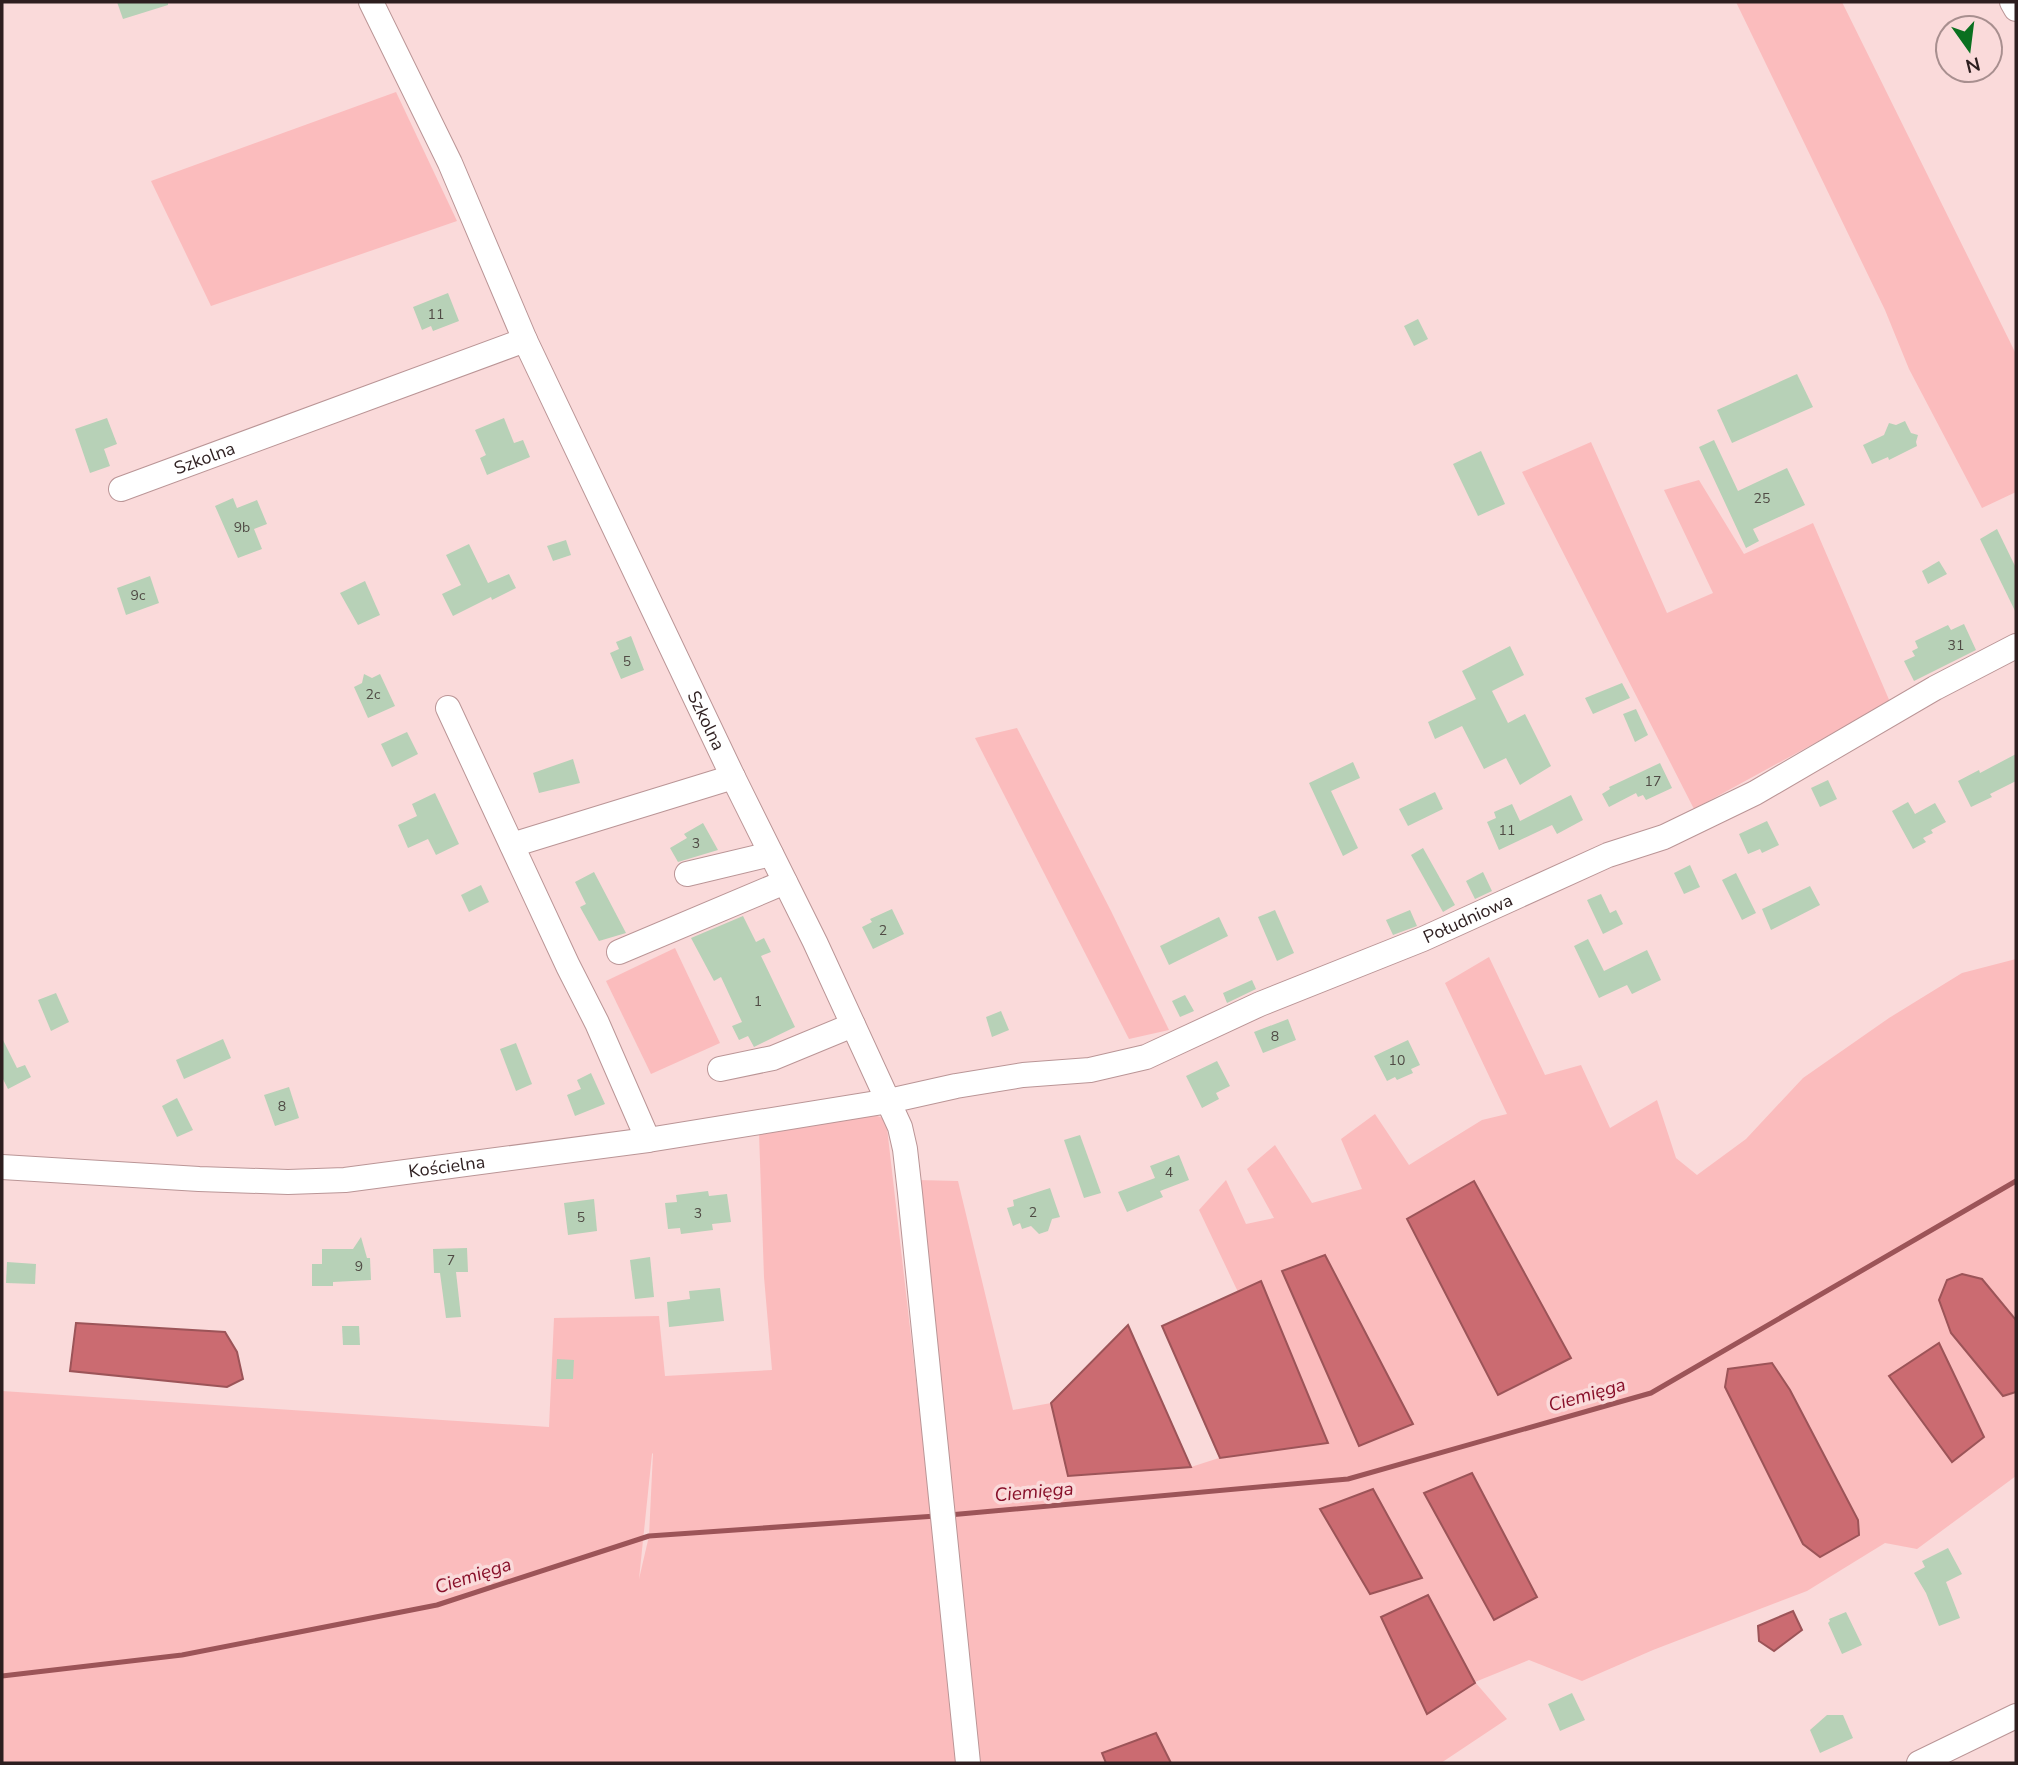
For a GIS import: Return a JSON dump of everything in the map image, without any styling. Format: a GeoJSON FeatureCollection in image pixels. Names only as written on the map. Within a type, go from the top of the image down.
{"type":"FeatureCollection","features":[{"type":"Feature","properties":{"kind":"street","name":"Szkolna"},"geometry":{"type":"LineString","coordinates":[[371,2],[450,163],[526,340],[900,1127],[905,1149],[968,1763]]}},
{"type":"Feature","properties":{"kind":"street"},"geometry":{"type":"LineString","coordinates":[[2012,2],[2016,9]]}},
{"type":"Feature","properties":{"kind":"street","name":"Szkolna"},"geometry":{"type":"LineString","coordinates":[[121,489],[526,340]]}},
{"type":"Feature","properties":{"kind":"street","name":"Południowa"},"geometry":{"type":"LineString","coordinates":[[888,1101],[1023,1075],[1090,1070],[1146,1057],[1260,1004],[1423,939],[1608,855],[1664,837],[1755,793],[1935,688],[2016,646]]}},
{"type":"Feature","properties":{"kind":"street"},"geometry":{"type":"LineString","coordinates":[[448,708],[597,1023],[648,1140]]}},
{"type":"Feature","properties":{"kind":"street"},"geometry":{"type":"LineString","coordinates":[[512,845],[733,777]]}},
{"type":"Feature","properties":{"kind":"street"},"geometry":{"type":"LineString","coordinates":[[687,874],[771,854]]}},
{"type":"Feature","properties":{"kind":"street"},"geometry":{"type":"LineString","coordinates":[[619,952],[785,882]]}},
{"type":"Feature","properties":{"kind":"street"},"geometry":{"type":"LineString","coordinates":[[720,1069],[773,1058],[853,1025]]}},
{"type":"Feature","properties":{"kind":"street","name":"Kościelna"},"geometry":{"type":"LineString","coordinates":[[2,1167],[199,1179],[288,1182],[333,1180],[537,1156],[888,1101]]}},
{"type":"Feature","properties":{"kind":"street"},"geometry":{"type":"LineString","coordinates":[[1919,1763],[2016,1716]]}},
{"type":"Feature","properties":{"kind":"shaded area"},"geometry":{"type":"Polygon","coordinates":[[[1736,2],[1842,2],[2016,354],[2016,492],[1982,508],[1909,369],[1885,310],[1736,2]]]}},
{"type":"Feature","properties":{"kind":"shaded area"},"geometry":{"type":"Polygon","coordinates":[[[396,92],[457,221],[211,306],[151,181],[396,92]]]}},
{"type":"Feature","properties":{"kind":"shaded area"},"geometry":{"type":"Polygon","coordinates":[[[1591,442],[1667,613],[1713,593],[1664,490],[1699,480],[1744,554],[1813,523],[1890,702],[1694,809],[1522,472],[1591,442]]]}},
{"type":"Feature","properties":{"kind":"shaded area"},"geometry":{"type":"Polygon","coordinates":[[[1017,728],[1169,1030],[1129,1039],[975,738],[1017,728]]]}},
{"type":"Feature","properties":{"kind":"shaded area"},"geometry":{"type":"Polygon","coordinates":[[[675,948],[720,1043],[651,1074],[606,981],[675,948]]]}},
{"type":"Feature","properties":{"kind":"shaded area"},"geometry":{"type":"Polygon","coordinates":[[[1489,957],[1545,1075],[1581,1065],[1610,1128],[1657,1100],[1676,1158],[1697,1175],[1746,1139],[1803,1078],[1889,1018],[1962,973],[2016,959],[2016,1476],[1917,1549],[1885,1543],[1807,1591],[1653,1650],[1582,1681],[1529,1660],[1475,1682],[1507,1719],[1441,1763],[977,1763],[917,1180],[958,1181],[1013,1410],[1051,1403],[1068,1476],[1191,1467],[1219,1458],[1162,1326],[1238,1292],[1199,1210],[1226,1180],[1246,1224],[1274,1218],[1247,1169],[1275,1145],[1312,1203],[1362,1189],[1341,1139],[1375,1114],[1409,1165],[1482,1120],[1507,1114],[1445,983],[1489,957]],[[1790,1390],[1858,1535],[1858,1520],[1790,1390]]]}},
{"type":"Feature","properties":{"kind":"shaded area"},"geometry":{"type":"Polygon","coordinates":[[[868,1113],[886,1119],[960,1763],[2,1763],[2,1391],[549,1427],[554,1318],[659,1316],[665,1376],[772,1370],[764,1277],[759,1133],[868,1113]],[[653,1453],[639,1579],[649,1536],[653,1453]]]}},
{"type":"Feature","properties":{"kind":"shaded area"},"geometry":{"type":"Polygon","coordinates":[[[1474,1181],[1571,1358],[1498,1395],[1407,1219],[1474,1181]]]}},
{"type":"Feature","properties":{"kind":"shaded area"},"geometry":{"type":"Polygon","coordinates":[[[1325,1255],[1413,1424],[1359,1446],[1282,1271],[1325,1255]]]}},
{"type":"Feature","properties":{"kind":"shaded area"},"geometry":{"type":"Polygon","coordinates":[[[1962,1274],[1982,1279],[2016,1320],[2016,1392],[2003,1396],[1951,1333],[1939,1300],[1947,1280],[1962,1274]]]}},
{"type":"Feature","properties":{"kind":"shaded area"},"geometry":{"type":"Polygon","coordinates":[[[1261,1281],[1328,1443],[1220,1458],[1162,1326],[1261,1281]]]}},
{"type":"Feature","properties":{"kind":"shaded area"},"geometry":{"type":"Polygon","coordinates":[[[76,1323],[225,1332],[237,1352],[243,1379],[227,1387],[70,1371],[76,1323]]]}},
{"type":"Feature","properties":{"kind":"shaded area"},"geometry":{"type":"Polygon","coordinates":[[[1128,1325],[1191,1467],[1068,1476],[1051,1403],[1128,1325]]]}},
{"type":"Feature","properties":{"kind":"shaded area"},"geometry":{"type":"Polygon","coordinates":[[[1939,1343],[1984,1437],[1952,1462],[1889,1376],[1939,1343]]]}},
{"type":"Feature","properties":{"kind":"shaded area"},"geometry":{"type":"Polygon","coordinates":[[[1772,1363],[1790,1390],[1858,1520],[1859,1535],[1820,1557],[1803,1544],[1725,1387],[1728,1369],[1772,1363]]]}},
{"type":"Feature","properties":{"kind":"shaded area"},"geometry":{"type":"Polygon","coordinates":[[[1472,1473],[1537,1597],[1494,1620],[1424,1493],[1472,1473]]]}},
{"type":"Feature","properties":{"kind":"shaded area"},"geometry":{"type":"Polygon","coordinates":[[[1373,1489],[1422,1578],[1370,1594],[1320,1509],[1373,1489]]]}},
{"type":"Feature","properties":{"kind":"shaded area"},"geometry":{"type":"Polygon","coordinates":[[[1428,1595],[1475,1683],[1427,1714],[1381,1617],[1428,1595]]]}},
{"type":"Feature","properties":{"kind":"shaded area"},"geometry":{"type":"Polygon","coordinates":[[[1793,1611],[1802,1630],[1774,1651],[1759,1641],[1758,1626],[1793,1611]]]}},
{"type":"Feature","properties":{"kind":"shaded area"},"geometry":{"type":"Polygon","coordinates":[[[1156,1733],[1171,1763],[1106,1763],[1102,1753],[1156,1733]]]}},
{"type":"Feature","properties":{"kind":"building"},"geometry":{"type":"Polygon","coordinates":[[[117,2],[168,2],[168,5],[123,19],[117,2]]]}},
{"type":"Feature","properties":{"kind":"building"},"geometry":{"type":"Polygon","coordinates":[[[448,293],[459,321],[433,331],[431,326],[422,330],[413,307],[448,293]]]}},
{"type":"Feature","properties":{"kind":"building"},"geometry":{"type":"Polygon","coordinates":[[[1418,319],[1428,339],[1414,346],[1404,326],[1418,319]]]}},
{"type":"Feature","properties":{"kind":"building"},"geometry":{"type":"Polygon","coordinates":[[[1797,374],[1813,407],[1732,443],[1717,410],[1797,374]]]}},
{"type":"Feature","properties":{"kind":"building"},"geometry":{"type":"Polygon","coordinates":[[[107,418],[117,444],[104,449],[110,466],[90,473],[75,429],[107,418]]]}},
{"type":"Feature","properties":{"kind":"building"},"geometry":{"type":"Polygon","coordinates":[[[504,418],[514,443],[523,440],[530,457],[487,475],[480,458],[486,455],[475,430],[504,418]]]}},
{"type":"Feature","properties":{"kind":"building"},"geometry":{"type":"Polygon","coordinates":[[[1905,421],[1911,433],[1918,435],[1917,446],[1889,460],[1888,457],[1872,464],[1863,445],[1884,435],[1889,423],[1896,425],[1905,421]]]}},
{"type":"Feature","properties":{"kind":"building"},"geometry":{"type":"Polygon","coordinates":[[[1714,440],[1738,491],[1787,468],[1805,505],[1753,529],[1759,541],[1746,548],[1699,447],[1714,440]]]}},
{"type":"Feature","properties":{"kind":"building"},"geometry":{"type":"Polygon","coordinates":[[[1481,451],[1505,504],[1478,516],[1453,464],[1481,451]]]}},
{"type":"Feature","properties":{"kind":"building"},"geometry":{"type":"Polygon","coordinates":[[[233,498],[237,508],[257,500],[267,524],[254,529],[262,549],[238,558],[215,506],[233,498]]]}},
{"type":"Feature","properties":{"kind":"building"},"geometry":{"type":"Polygon","coordinates":[[[1997,529],[2016,568],[2016,613],[1980,539],[1997,529]]]}},
{"type":"Feature","properties":{"kind":"building"},"geometry":{"type":"Polygon","coordinates":[[[566,540],[571,555],[553,561],[547,546],[566,540]]]}},
{"type":"Feature","properties":{"kind":"building"},"geometry":{"type":"Polygon","coordinates":[[[469,544],[488,583],[509,574],[516,588],[453,616],[442,594],[461,585],[446,555],[469,544]]]}},
{"type":"Feature","properties":{"kind":"building"},"geometry":{"type":"Polygon","coordinates":[[[1939,561],[1947,574],[1928,584],[1922,571],[1939,561]]]}},
{"type":"Feature","properties":{"kind":"building"},"geometry":{"type":"Polygon","coordinates":[[[150,576],[159,603],[126,615],[117,588],[150,576]]]}},
{"type":"Feature","properties":{"kind":"building"},"geometry":{"type":"Polygon","coordinates":[[[365,581],[380,615],[358,625],[340,593],[365,581]]]}},
{"type":"Feature","properties":{"kind":"building"},"geometry":{"type":"Polygon","coordinates":[[[1964,624],[1976,650],[1914,681],[1904,661],[1915,656],[1912,651],[1918,648],[1915,641],[1948,625],[1951,630],[1964,624]]]}},
{"type":"Feature","properties":{"kind":"building"},"geometry":{"type":"Polygon","coordinates":[[[631,636],[644,670],[621,679],[610,653],[619,649],[616,642],[631,636]]]}},
{"type":"Feature","properties":{"kind":"building"},"geometry":{"type":"Polygon","coordinates":[[[1510,646],[1524,675],[1492,691],[1508,723],[1525,714],[1551,766],[1520,785],[1506,758],[1484,769],[1462,726],[1435,739],[1428,722],[1476,699],[1462,671],[1510,646]]]}},
{"type":"Feature","properties":{"kind":"building"},"geometry":{"type":"Polygon","coordinates":[[[364,674],[372,678],[380,674],[395,706],[368,718],[354,687],[362,683],[364,674]]]}},
{"type":"Feature","properties":{"kind":"building"},"geometry":{"type":"Polygon","coordinates":[[[1622,683],[1630,698],[1593,714],[1585,698],[1622,683]]]}},
{"type":"Feature","properties":{"kind":"building"},"geometry":{"type":"Polygon","coordinates":[[[1636,709],[1648,735],[1635,742],[1623,714],[1636,709]]]}},
{"type":"Feature","properties":{"kind":"building"},"geometry":{"type":"Polygon","coordinates":[[[407,732],[418,754],[392,767],[381,744],[407,732]]]}},
{"type":"Feature","properties":{"kind":"building"},"geometry":{"type":"Polygon","coordinates":[[[2016,754],[2016,781],[1971,807],[1958,781],[2016,754]]]}},
{"type":"Feature","properties":{"kind":"building"},"geometry":{"type":"Polygon","coordinates":[[[573,759],[580,783],[539,793],[533,773],[573,759]]]}},
{"type":"Feature","properties":{"kind":"building"},"geometry":{"type":"Polygon","coordinates":[[[1353,762],[1360,778],[1331,791],[1358,848],[1343,856],[1309,783],[1353,762]]]}},
{"type":"Feature","properties":{"kind":"building"},"geometry":{"type":"Polygon","coordinates":[[[1660,763],[1672,788],[1646,800],[1643,795],[1638,797],[1636,793],[1609,807],[1602,794],[1610,789],[1609,787],[1660,763]]]}},
{"type":"Feature","properties":{"kind":"building"},"geometry":{"type":"Polygon","coordinates":[[[1828,780],[1837,799],[1820,807],[1811,788],[1828,780]]]}},
{"type":"Feature","properties":{"kind":"building"},"geometry":{"type":"Polygon","coordinates":[[[1435,792],[1443,809],[1408,826],[1399,809],[1435,792]]]}},
{"type":"Feature","properties":{"kind":"building"},"geometry":{"type":"Polygon","coordinates":[[[435,793],[459,844],[436,855],[428,839],[408,848],[398,825],[417,816],[412,804],[435,793]]]}},
{"type":"Feature","properties":{"kind":"building"},"geometry":{"type":"Polygon","coordinates":[[[1571,795],[1583,820],[1557,834],[1552,825],[1499,850],[1487,822],[1496,818],[1494,812],[1512,804],[1520,821],[1571,795]]]}},
{"type":"Feature","properties":{"kind":"building"},"geometry":{"type":"Polygon","coordinates":[[[1908,802],[1915,814],[1935,803],[1946,822],[1931,830],[1933,833],[1923,838],[1926,842],[1913,849],[1892,811],[1908,802]]]}},
{"type":"Feature","properties":{"kind":"building"},"geometry":{"type":"Polygon","coordinates":[[[1767,821],[1779,845],[1762,853],[1760,849],[1748,854],[1739,834],[1767,821]]]}},
{"type":"Feature","properties":{"kind":"building"},"geometry":{"type":"Polygon","coordinates":[[[703,823],[718,850],[678,862],[670,848],[687,838],[684,834],[703,823]]]}},
{"type":"Feature","properties":{"kind":"building"},"geometry":{"type":"Polygon","coordinates":[[[1423,848],[1455,905],[1443,912],[1411,855],[1423,848]]]}},
{"type":"Feature","properties":{"kind":"building"},"geometry":{"type":"Polygon","coordinates":[[[1690,865],[1700,887],[1684,894],[1674,873],[1690,865]]]}},
{"type":"Feature","properties":{"kind":"building"},"geometry":{"type":"Polygon","coordinates":[[[594,872],[626,933],[599,941],[580,907],[586,904],[575,882],[594,872]]]}},
{"type":"Feature","properties":{"kind":"building"},"geometry":{"type":"Polygon","coordinates":[[[1483,872],[1492,891],[1475,899],[1466,881],[1483,872]]]}},
{"type":"Feature","properties":{"kind":"building"},"geometry":{"type":"Polygon","coordinates":[[[1736,873],[1756,913],[1742,920],[1722,880],[1736,873]]]}},
{"type":"Feature","properties":{"kind":"building"},"geometry":{"type":"Polygon","coordinates":[[[481,885],[489,902],[469,912],[461,895],[481,885]]]}},
{"type":"Feature","properties":{"kind":"building"},"geometry":{"type":"Polygon","coordinates":[[[1810,886],[1820,905],[1771,930],[1762,909],[1810,886]]]}},
{"type":"Feature","properties":{"kind":"building"},"geometry":{"type":"Polygon","coordinates":[[[1601,894],[1610,913],[1616,910],[1623,924],[1603,934],[1587,900],[1601,894]]]}},
{"type":"Feature","properties":{"kind":"building"},"geometry":{"type":"Polygon","coordinates":[[[892,909],[904,934],[873,949],[862,927],[872,922],[870,919],[892,909]]]}},
{"type":"Feature","properties":{"kind":"building"},"geometry":{"type":"Polygon","coordinates":[[[1275,910],[1294,953],[1277,961],[1258,917],[1275,910]]]}},
{"type":"Feature","properties":{"kind":"building"},"geometry":{"type":"Polygon","coordinates":[[[1410,910],[1417,926],[1393,935],[1386,920],[1410,910]]]}},
{"type":"Feature","properties":{"kind":"building"},"geometry":{"type":"Polygon","coordinates":[[[743,916],[756,942],[764,938],[771,952],[761,956],[795,1027],[754,1047],[748,1036],[739,1040],[732,1026],[742,1022],[721,977],[714,981],[691,938],[743,916]]]}},
{"type":"Feature","properties":{"kind":"building"},"geometry":{"type":"Polygon","coordinates":[[[1219,917],[1228,936],[1169,965],[1160,946],[1219,917]]]}},
{"type":"Feature","properties":{"kind":"building"},"geometry":{"type":"Polygon","coordinates":[[[1588,939],[1604,971],[1647,950],[1661,980],[1632,994],[1627,985],[1599,998],[1574,946],[1588,939]]]}},
{"type":"Feature","properties":{"kind":"building"},"geometry":{"type":"Polygon","coordinates":[[[1252,980],[1256,989],[1227,1003],[1223,993],[1252,980]]]}},
{"type":"Feature","properties":{"kind":"building"},"geometry":{"type":"Polygon","coordinates":[[[56,993],[69,1022],[51,1031],[38,1000],[56,993]]]}},
{"type":"Feature","properties":{"kind":"building"},"geometry":{"type":"Polygon","coordinates":[[[1185,995],[1194,1011],[1180,1017],[1172,1001],[1185,995]]]}},
{"type":"Feature","properties":{"kind":"building"},"geometry":{"type":"Polygon","coordinates":[[[1001,1011],[1009,1030],[992,1037],[986,1017],[1001,1011]]]}},
{"type":"Feature","properties":{"kind":"building"},"geometry":{"type":"Polygon","coordinates":[[[1288,1019],[1296,1040],[1263,1053],[1254,1032],[1288,1019]]]}},
{"type":"Feature","properties":{"kind":"building"},"geometry":{"type":"Polygon","coordinates":[[[2,1038],[17,1068],[25,1065],[31,1077],[8,1089],[2,1077],[2,1038]]]}},
{"type":"Feature","properties":{"kind":"building"},"geometry":{"type":"Polygon","coordinates":[[[223,1039],[231,1058],[184,1079],[176,1060],[223,1039]]]}},
{"type":"Feature","properties":{"kind":"building"},"geometry":{"type":"Polygon","coordinates":[[[1408,1040],[1420,1065],[1411,1069],[1413,1073],[1387,1081],[1374,1056],[1408,1040]]]}},
{"type":"Feature","properties":{"kind":"building"},"geometry":{"type":"Polygon","coordinates":[[[516,1043],[532,1084],[516,1091],[500,1049],[516,1043]]]}},
{"type":"Feature","properties":{"kind":"building"},"geometry":{"type":"Polygon","coordinates":[[[1217,1061],[1230,1086],[1216,1093],[1219,1099],[1202,1108],[1186,1076],[1217,1061]]]}},
{"type":"Feature","properties":{"kind":"building"},"geometry":{"type":"Polygon","coordinates":[[[591,1073],[605,1104],[575,1116],[567,1095],[581,1089],[577,1080],[591,1073]]]}},
{"type":"Feature","properties":{"kind":"building"},"geometry":{"type":"Polygon","coordinates":[[[289,1087],[299,1118],[275,1126],[264,1095],[289,1087]]]}},
{"type":"Feature","properties":{"kind":"building"},"geometry":{"type":"Polygon","coordinates":[[[177,1098],[193,1130],[177,1137],[162,1106],[177,1098]]]}},
{"type":"Feature","properties":{"kind":"building"},"geometry":{"type":"Polygon","coordinates":[[[1080,1135],[1101,1193],[1084,1198],[1064,1140],[1080,1135]]]}},
{"type":"Feature","properties":{"kind":"building"},"geometry":{"type":"Polygon","coordinates":[[[1179,1155],[1189,1180],[1160,1191],[1163,1197],[1127,1212],[1118,1192],[1155,1178],[1150,1166],[1179,1155]]]}},
{"type":"Feature","properties":{"kind":"building"},"geometry":{"type":"Polygon","coordinates":[[[1050,1188],[1060,1217],[1052,1219],[1048,1231],[1039,1234],[1031,1226],[1022,1229],[1020,1223],[1013,1226],[1007,1208],[1014,1206],[1013,1200],[1050,1188]]]}},
{"type":"Feature","properties":{"kind":"building"},"geometry":{"type":"Polygon","coordinates":[[[708,1191],[709,1196],[727,1194],[731,1222],[712,1224],[713,1230],[681,1234],[680,1228],[668,1229],[665,1203],[677,1202],[676,1195],[708,1191]]]}},
{"type":"Feature","properties":{"kind":"building"},"geometry":{"type":"Polygon","coordinates":[[[594,1199],[597,1231],[568,1235],[564,1203],[594,1199]]]}},
{"type":"Feature","properties":{"kind":"building"},"geometry":{"type":"Polygon","coordinates":[[[361,1237],[367,1258],[370,1258],[371,1280],[333,1282],[333,1286],[312,1286],[312,1264],[322,1264],[322,1249],[353,1249],[361,1237]]]}},
{"type":"Feature","properties":{"kind":"building"},"geometry":{"type":"Polygon","coordinates":[[[467,1248],[468,1272],[456,1272],[461,1317],[446,1318],[440,1273],[434,1273],[433,1249],[467,1248]]]}},
{"type":"Feature","properties":{"kind":"building"},"geometry":{"type":"Polygon","coordinates":[[[650,1257],[654,1297],[635,1299],[630,1260],[650,1257]]]}},
{"type":"Feature","properties":{"kind":"building"},"geometry":{"type":"Polygon","coordinates":[[[7,1262],[36,1264],[35,1284],[6,1283],[7,1262]]]}},
{"type":"Feature","properties":{"kind":"building"},"geometry":{"type":"Polygon","coordinates":[[[720,1288],[724,1321],[669,1327],[667,1302],[690,1299],[689,1291],[720,1288]]]}},
{"type":"Feature","properties":{"kind":"building"},"geometry":{"type":"Polygon","coordinates":[[[342,1326],[359,1326],[360,1345],[343,1345],[342,1326]]]}},
{"type":"Feature","properties":{"kind":"building"},"geometry":{"type":"Polygon","coordinates":[[[557,1359],[574,1360],[573,1379],[556,1379],[557,1359]]]}},
{"type":"Feature","properties":{"kind":"building"},"geometry":{"type":"Polygon","coordinates":[[[1948,1548],[1962,1574],[1946,1582],[1960,1618],[1939,1626],[1926,1593],[1914,1573],[1925,1567],[1922,1561],[1948,1548]]]}},
{"type":"Feature","properties":{"kind":"building"},"geometry":{"type":"Polygon","coordinates":[[[1846,1612],[1862,1645],[1842,1654],[1828,1623],[1829,1619],[1846,1612]]]}},
{"type":"Feature","properties":{"kind":"building"},"geometry":{"type":"Polygon","coordinates":[[[1572,1693],[1585,1720],[1560,1731],[1548,1704],[1572,1693]]]}},
{"type":"Feature","properties":{"kind":"building"},"geometry":{"type":"Polygon","coordinates":[[[1827,1715],[1843,1715],[1853,1738],[1820,1753],[1810,1730],[1827,1715]]]}},
{"type":"Feature","properties":{"kind":"waterway","name":"Ciemięga"},"geometry":{"type":"LineString","coordinates":[[949,1515],[1348,1479],[1651,1393],[2016,1181]]}},
{"type":"Feature","properties":{"kind":"waterway","name":"Ciemięga"},"geometry":{"type":"LineString","coordinates":[[2,1676],[182,1655],[437,1605],[649,1536],[936,1516]]}}]}
